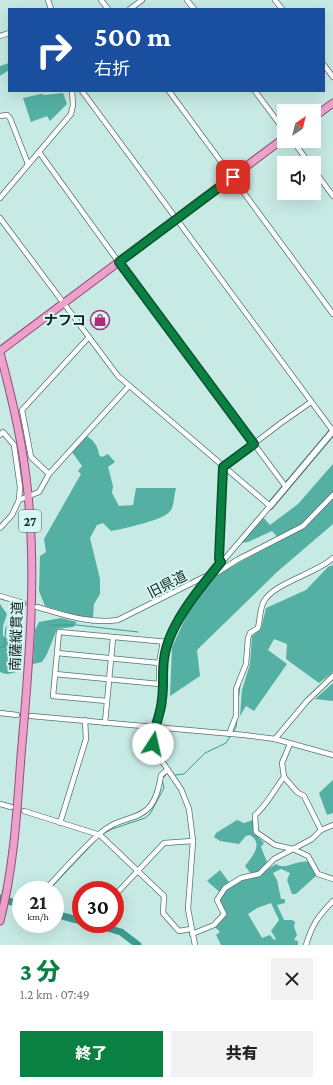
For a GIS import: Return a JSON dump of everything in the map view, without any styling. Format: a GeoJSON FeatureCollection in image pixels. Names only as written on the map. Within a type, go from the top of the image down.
{"type":"FeatureCollection","features":[{"type":"Feature","properties":{"kind":"main road"},"geometry":{"type":"LineString","coordinates":[[321,111],[333,103]]}},
{"type":"Feature","properties":{"kind":"main road","name":"27"},"geometry":{"type":"LineString","coordinates":[[0,352],[277,143]]}},
{"type":"Feature","properties":{"kind":"main road","name":"南薩縦貫道"},"geometry":{"type":"LineString","coordinates":[[0,352],[16,413],[28,498],[31,592],[27,691],[17,816],[9,880],[1,918]]}},
{"type":"Feature","properties":{"kind":"street"},"geometry":{"type":"LineString","coordinates":[[101,0],[107,8]]}},
{"type":"Feature","properties":{"kind":"street"},"geometry":{"type":"LineString","coordinates":[[131,8],[142,0]]}},
{"type":"Feature","properties":{"kind":"street"},"geometry":{"type":"LineString","coordinates":[[187,0],[193,8]]}},
{"type":"Feature","properties":{"kind":"street"},"geometry":{"type":"LineString","coordinates":[[275,0],[281,8]]}},
{"type":"Feature","properties":{"kind":"street"},"geometry":{"type":"LineString","coordinates":[[325,66],[333,77]]}},
{"type":"Feature","properties":{"kind":"street"},"geometry":{"type":"LineString","coordinates":[[0,198],[71,114],[73,105],[72,92]]}},
{"type":"Feature","properties":{"kind":"street"},"geometry":{"type":"LineString","coordinates":[[55,674],[159,684],[159,663],[166,642],[193,596],[333,431],[83,92]]}},
{"type":"Feature","properties":{"kind":"street"},"geometry":{"type":"LineString","coordinates":[[170,92],[333,314]]}},
{"type":"Feature","properties":{"kind":"street"},"geometry":{"type":"LineString","coordinates":[[256,92],[277,121]]}},
{"type":"Feature","properties":{"kind":"street"},"geometry":{"type":"LineString","coordinates":[[0,116],[6,115],[10,118],[28,164]]}},
{"type":"Feature","properties":{"kind":"street"},"geometry":{"type":"LineString","coordinates":[[297,148],[304,156]]}},
{"type":"Feature","properties":{"kind":"street"},"geometry":{"type":"LineString","coordinates":[[39,152],[286,487]]}},
{"type":"Feature","properties":{"kind":"street"},"geometry":{"type":"LineString","coordinates":[[321,180],[333,196]]}},
{"type":"Feature","properties":{"kind":"street"},"geometry":{"type":"LineString","coordinates":[[0,218],[118,376],[270,506]]}},
{"type":"Feature","properties":{"kind":"street"},"geometry":{"type":"LineString","coordinates":[[49,474],[31,457],[22,410],[89,337]]}},
{"type":"Feature","properties":{"kind":"street"},"geometry":{"type":"LineString","coordinates":[[19,500],[28,498],[39,492],[49,474],[129,386]]}},
{"type":"Feature","properties":{"kind":"street"},"geometry":{"type":"LineString","coordinates":[[223,467],[312,402]]}},
{"type":"Feature","properties":{"kind":"street"},"geometry":{"type":"LineString","coordinates":[[0,528],[12,515],[19,500],[20,487],[14,445],[1,432]]}},
{"type":"Feature","properties":{"kind":"street"},"geometry":{"type":"LineString","coordinates":[[221,562],[219,559],[223,467]]}},
{"type":"Feature","properties":{"kind":"street","name":"旧県道"},"geometry":{"type":"LineString","coordinates":[[37,607],[85,621],[104,622],[118,620],[210,575],[303,526],[333,495]]}},
{"type":"Feature","properties":{"kind":"street"},"geometry":{"type":"LineString","coordinates":[[231,734],[236,716],[236,689],[246,664],[248,638],[250,633],[258,628],[262,604],[274,592],[325,565],[333,558]]}},
{"type":"Feature","properties":{"kind":"street"},"geometry":{"type":"LineString","coordinates":[[0,596],[23,603]]}},
{"type":"Feature","properties":{"kind":"street"},"geometry":{"type":"LineString","coordinates":[[107,701],[53,696],[59,632],[166,642]]}},
{"type":"Feature","properties":{"kind":"street"},"geometry":{"type":"LineString","coordinates":[[105,723],[113,638]]}},
{"type":"Feature","properties":{"kind":"street"},"geometry":{"type":"LineString","coordinates":[[166,642],[162,700],[155,728],[154,748],[186,799],[189,809],[193,841],[188,893],[194,945]]}},
{"type":"Feature","properties":{"kind":"street"},"geometry":{"type":"LineString","coordinates":[[57,653],[159,663]]}},
{"type":"Feature","properties":{"kind":"street"},"geometry":{"type":"LineString","coordinates":[[275,740],[307,701],[333,676]]}},
{"type":"Feature","properties":{"kind":"street"},"geometry":{"type":"LineString","coordinates":[[0,713],[17,715]]}},
{"type":"Feature","properties":{"kind":"street"},"geometry":{"type":"LineString","coordinates":[[31,716],[231,734],[275,740],[333,755]]}},
{"type":"Feature","properties":{"kind":"street"},"geometry":{"type":"LineString","coordinates":[[60,823],[86,739],[85,720]]}},
{"type":"Feature","properties":{"kind":"street"},"geometry":{"type":"LineString","coordinates":[[290,744],[282,762],[284,777],[297,792],[304,796],[322,830]]}},
{"type":"Feature","properties":{"kind":"street"},"geometry":{"type":"LineString","coordinates":[[54,881],[100,835],[117,824],[141,815],[147,810],[159,789],[161,775],[167,770]]}},
{"type":"Feature","properties":{"kind":"street"},"geometry":{"type":"LineString","coordinates":[[284,777],[271,794],[265,807],[255,815],[256,832],[274,845],[293,849],[308,856],[318,874],[333,879]]}},
{"type":"Feature","properties":{"kind":"street"},"geometry":{"type":"LineString","coordinates":[[0,804],[11,807]]}},
{"type":"Feature","properties":{"kind":"street"},"geometry":{"type":"LineString","coordinates":[[24,811],[100,835],[164,896],[163,913],[177,929],[179,931],[192,932],[214,925],[224,914],[218,900],[225,888],[241,878],[259,874],[274,859],[312,840],[322,830],[333,825]]}},
{"type":"Feature","properties":{"kind":"street"},"geometry":{"type":"LineString","coordinates":[[124,886],[164,843],[193,841]]}},
{"type":"Feature","properties":{"kind":"street"},"geometry":{"type":"LineString","coordinates":[[306,945],[311,928],[317,918],[333,901]]}},
{"type":"Feature","properties":{"kind":"green space"},"geometry":{"type":"Polygon","coordinates":[[[8,63],[8,71],[0,76],[0,66],[8,63]]]}},
{"type":"Feature","properties":{"kind":"green space"},"geometry":{"type":"Polygon","coordinates":[[[63,93],[67,104],[50,121],[47,116],[31,122],[23,98],[41,94],[63,93]]]}},
{"type":"Feature","properties":{"kind":"green space"},"geometry":{"type":"Polygon","coordinates":[[[87,436],[95,444],[99,455],[102,457],[108,454],[115,462],[108,467],[113,486],[112,493],[119,506],[133,505],[136,488],[176,488],[171,510],[167,514],[153,521],[111,531],[103,523],[97,525],[90,538],[100,579],[100,594],[94,604],[93,617],[84,618],[45,606],[39,591],[40,556],[46,552],[44,539],[81,474],[78,471],[82,466],[72,452],[87,436]]]}},
{"type":"Feature","properties":{"kind":"green space"},"geometry":{"type":"Polygon","coordinates":[[[333,464],[333,524],[277,572],[197,650],[200,676],[170,696],[172,647],[198,591],[213,577],[280,540],[272,531],[248,542],[241,543],[263,517],[270,525],[298,504],[333,464]]]}},
{"type":"Feature","properties":{"kind":"green space"},"geometry":{"type":"Polygon","coordinates":[[[333,565],[333,672],[319,683],[286,659],[287,644],[274,639],[268,650],[287,664],[254,711],[246,706],[240,716],[242,690],[250,664],[252,636],[261,629],[266,608],[306,590],[328,567],[333,565]]]}},
{"type":"Feature","properties":{"kind":"green space"},"geometry":{"type":"Polygon","coordinates":[[[0,604],[7,614],[3,626],[3,636],[10,641],[22,641],[22,656],[16,672],[10,674],[0,672],[0,604]]]}},
{"type":"Feature","properties":{"kind":"green space"},"geometry":{"type":"Polygon","coordinates":[[[61,618],[77,622],[73,627],[57,629],[47,654],[42,662],[33,664],[35,630],[39,622],[61,618]]]}},
{"type":"Feature","properties":{"kind":"green space"},"geometry":{"type":"Polygon","coordinates":[[[333,683],[333,701],[315,699],[333,683]]]}},
{"type":"Feature","properties":{"kind":"green space"},"geometry":{"type":"Polygon","coordinates":[[[333,780],[333,813],[327,815],[319,793],[333,780]]]}},
{"type":"Feature","properties":{"kind":"green space"},"geometry":{"type":"Polygon","coordinates":[[[237,820],[244,823],[253,820],[257,836],[264,843],[261,847],[267,862],[264,867],[266,870],[276,864],[280,866],[287,866],[300,862],[310,862],[317,875],[296,894],[292,894],[287,880],[290,873],[281,869],[273,873],[277,880],[281,899],[285,899],[285,903],[277,905],[284,920],[292,920],[295,922],[294,927],[297,935],[294,940],[298,941],[298,945],[221,945],[216,935],[220,932],[215,927],[226,912],[219,901],[223,895],[207,881],[220,870],[229,882],[245,880],[251,874],[245,866],[253,855],[256,842],[250,835],[246,836],[239,844],[220,841],[214,837],[216,833],[237,820]],[[271,903],[257,908],[248,914],[262,938],[270,935],[274,940],[276,939],[271,931],[279,920],[271,903]]]}},
{"type":"Feature","properties":{"kind":"waterway"},"geometry":{"type":"LineString","coordinates":[[50,625],[77,625],[138,632]]}},
{"type":"Feature","properties":{"kind":"waterway"},"geometry":{"type":"LineString","coordinates":[[0,647],[4,647],[6,627]]}},
{"type":"Feature","properties":{"kind":"waterway"},"geometry":{"type":"LineString","coordinates":[[238,702],[240,685]]}},
{"type":"Feature","properties":{"kind":"waterway"},"geometry":{"type":"LineString","coordinates":[[233,733],[236,727],[237,719]]}},
{"type":"Feature","properties":{"kind":"waterway"},"geometry":{"type":"LineString","coordinates":[[175,775],[184,774],[205,753],[226,743],[231,735]]}},
{"type":"Feature","properties":{"kind":"waterway"},"geometry":{"type":"LineString","coordinates":[[103,834],[112,829],[145,818],[150,814],[164,788],[162,779],[166,775]]}},
{"type":"Feature","properties":{"kind":"waterway"},"geometry":{"type":"LineString","coordinates":[[57,881],[99,837]]}},
{"type":"Feature","properties":{"kind":"waterway"},"geometry":{"type":"LineString","coordinates":[[0,898],[12,902]]}},
{"type":"Feature","properties":{"kind":"waterway"},"geometry":{"type":"LineString","coordinates":[[64,916],[72,919]]}},
{"type":"Feature","properties":{"kind":"waterway"},"geometry":{"type":"LineString","coordinates":[[122,933],[138,945]]}},
{"type":"Feature","properties":{"kind":"tunnel"},"geometry":{"type":"LineString","coordinates":[[23,603],[37,607]]}},
{"type":"Feature","properties":{"kind":"place","name":"ナフコ"},"geometry":{"type":"Point","coordinates":[100,320]}},
{"type":"Feature","properties":{"kind":"route"},"geometry":{"type":"LineString","coordinates":[[153,744],[155,728],[161,709],[163,664],[168,642],[193,596],[221,562],[219,559],[223,467],[254,444],[119,262],[233,177]]}}]}
